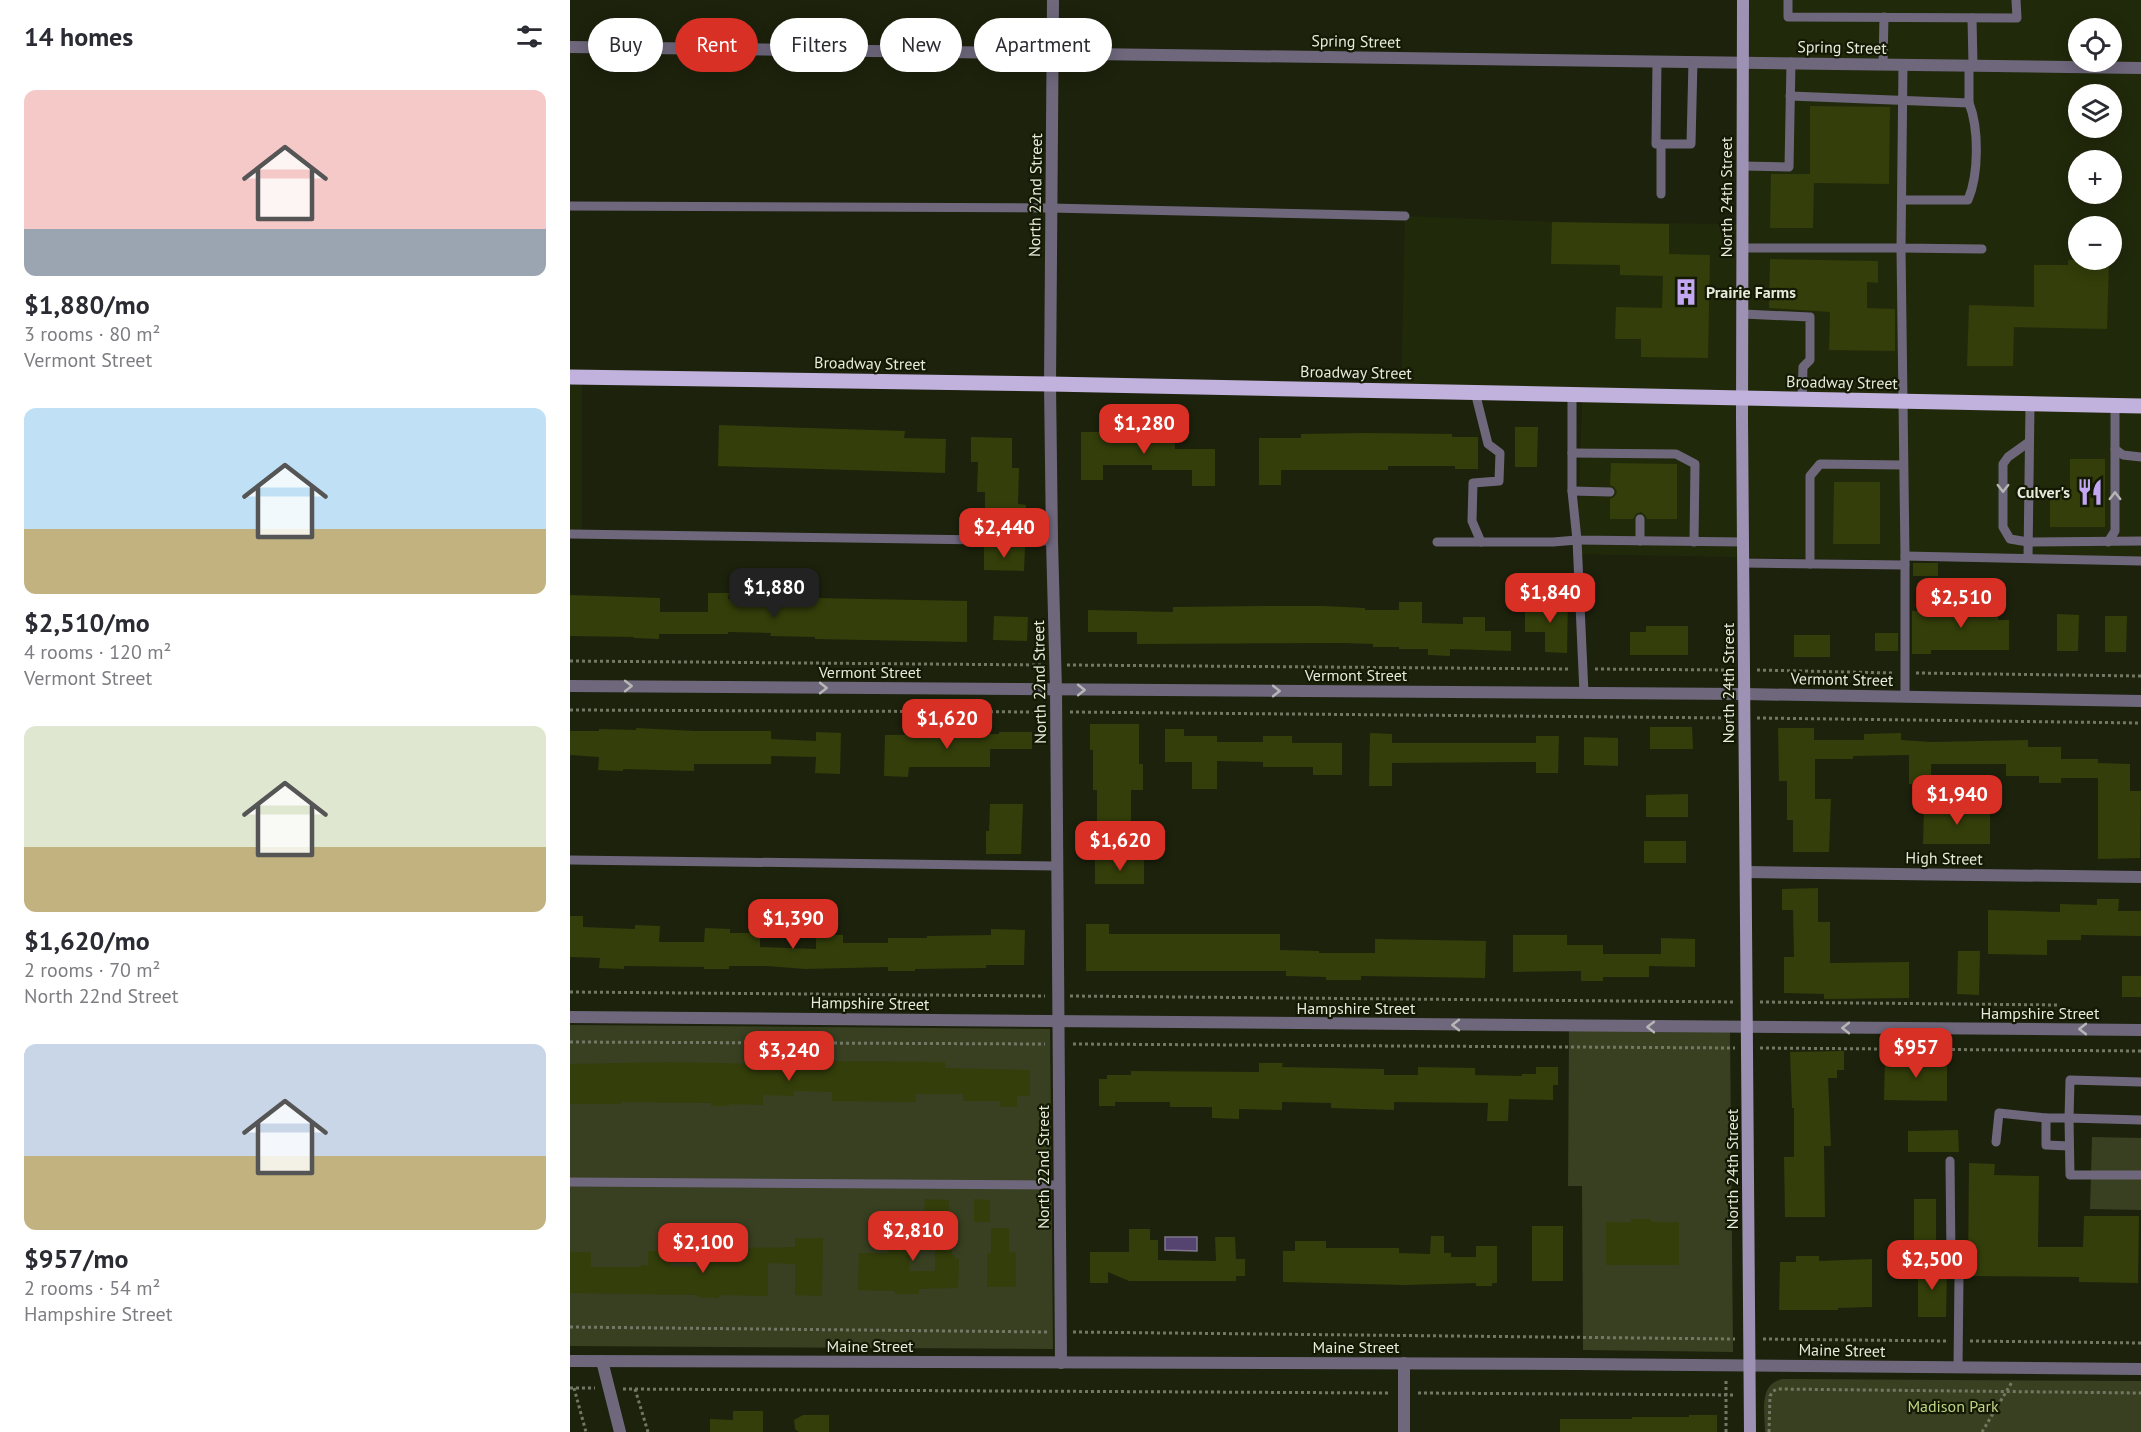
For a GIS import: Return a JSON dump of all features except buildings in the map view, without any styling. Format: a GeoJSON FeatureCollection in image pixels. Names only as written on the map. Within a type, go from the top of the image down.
{"type":"FeatureCollection","features":[{"type":"Feature","properties":{"kind":"main road","name":"North 24th Street"},"geometry":{"type":"LineString","coordinates":[[1743,0],[1743,563],[1750,1432]]}},
{"type":"Feature","properties":{"kind":"main road","name":"Broadway Street"},"geometry":{"type":"LineString","coordinates":[[570,377],[1050,384],[2141,406]]}},
{"type":"Feature","properties":{"kind":"street","name":"North 22nd Street"},"geometry":{"type":"LineString","coordinates":[[1053,0],[1053,18]]}},
{"type":"Feature","properties":{"kind":"street","name":"Spring Street"},"geometry":{"type":"LineString","coordinates":[[570,47],[974,53]]}},
{"type":"Feature","properties":{"kind":"street","name":"Spring Street"},"geometry":{"type":"LineString","coordinates":[[1112,55],[2141,68]]}},
{"type":"Feature","properties":{"kind":"street","name":"North 22nd Street"},"geometry":{"type":"LineString","coordinates":[[1053,72],[1050,384],[1057,712],[1061,1363]]}},
{"type":"Feature","properties":{"kind":"street","name":"Vermont Street"},"geometry":{"type":"LineString","coordinates":[[570,686],[1744,694],[2141,700]]}},
{"type":"Feature","properties":{"kind":"street","name":"High Street"},"geometry":{"type":"LineString","coordinates":[[1746,872],[2141,877]]}},
{"type":"Feature","properties":{"kind":"street","name":"Hampshire Street"},"geometry":{"type":"LineString","coordinates":[[570,1017],[2141,1030]]}},
{"type":"Feature","properties":{"kind":"street","name":"Maine Street"},"geometry":{"type":"LineString","coordinates":[[570,1361],[1750,1365],[2141,1369]]}},
{"type":"Feature","properties":{"kind":"street"},"geometry":{"type":"LineString","coordinates":[[602,1361],[620,1432]]}},
{"type":"Feature","properties":{"kind":"street"},"geometry":{"type":"LineString","coordinates":[[1404,1364],[1404,1432]]}},
{"type":"Feature","properties":{"kind":"lane"},"geometry":{"type":"LineString","coordinates":[[1788,0],[1788,17],[1972,18],[2016,18],[2016,0]]}},
{"type":"Feature","properties":{"kind":"lane"},"geometry":{"type":"LineString","coordinates":[[1883,64],[1884,17]]}},
{"type":"Feature","properties":{"kind":"lane"},"geometry":{"type":"LineString","coordinates":[[1903,200],[1968,200],[1974,186],[1975,117],[1969,103],[1972,18]]}},
{"type":"Feature","properties":{"kind":"lane"},"geometry":{"type":"LineString","coordinates":[[1657,61],[1656,144],[1691,144],[1693,61]]}},
{"type":"Feature","properties":{"kind":"lane"},"geometry":{"type":"LineString","coordinates":[[1743,166],[1789,167],[1791,62]]}},
{"type":"Feature","properties":{"kind":"lane"},"geometry":{"type":"LineString","coordinates":[[1903,64],[1901,248],[1905,696]]}},
{"type":"Feature","properties":{"kind":"lane"},"geometry":{"type":"LineString","coordinates":[[1790,96],[1969,103]]}},
{"type":"Feature","properties":{"kind":"lane"},"geometry":{"type":"LineString","coordinates":[[1661,144],[1661,194]]}},
{"type":"Feature","properties":{"kind":"lane"},"geometry":{"type":"LineString","coordinates":[[570,206],[1050,208],[1405,216]]}},
{"type":"Feature","properties":{"kind":"lane"},"geometry":{"type":"LineString","coordinates":[[1743,248],[1982,249]]}},
{"type":"Feature","properties":{"kind":"lane"},"geometry":{"type":"LineString","coordinates":[[1743,314],[1810,316],[1810,360],[1803,367],[1802,399]]}},
{"type":"Feature","properties":{"kind":"lane"},"geometry":{"type":"LineString","coordinates":[[1475,393],[1488,444],[1500,453],[1499,481],[1473,483],[1472,521],[1481,543]]}},
{"type":"Feature","properties":{"kind":"lane"},"geometry":{"type":"LineString","coordinates":[[1572,395],[1572,491],[1577,540],[1584,693]]}},
{"type":"Feature","properties":{"kind":"lane"},"geometry":{"type":"LineString","coordinates":[[2028,558],[2030,404]]}},
{"type":"Feature","properties":{"kind":"lane"},"geometry":{"type":"LineString","coordinates":[[2108,542],[2115,531],[2115,405]]}},
{"type":"Feature","properties":{"kind":"lane"},"geometry":{"type":"LineString","coordinates":[[2029,442],[2008,457],[2003,464],[2003,527],[2010,539],[2028,542],[2141,541]]}},
{"type":"Feature","properties":{"kind":"lane"},"geometry":{"type":"LineString","coordinates":[[2115,448],[2123,455],[2141,457]]}},
{"type":"Feature","properties":{"kind":"lane"},"geometry":{"type":"LineString","coordinates":[[1572,453],[1640,458],[1676,454],[1695,464],[1694,542]]}},
{"type":"Feature","properties":{"kind":"lane"},"geometry":{"type":"LineString","coordinates":[[1810,564],[1810,476],[1820,464],[1903,465]]}},
{"type":"Feature","properties":{"kind":"lane"},"geometry":{"type":"LineString","coordinates":[[1572,491],[1610,492]]}},
{"type":"Feature","properties":{"kind":"lane"},"geometry":{"type":"LineString","coordinates":[[1640,519],[1640,541]]}},
{"type":"Feature","properties":{"kind":"lane"},"geometry":{"type":"LineString","coordinates":[[570,534],[1052,541]]}},
{"type":"Feature","properties":{"kind":"lane"},"geometry":{"type":"LineString","coordinates":[[1437,543],[1577,540],[1743,543]]}},
{"type":"Feature","properties":{"kind":"lane"},"geometry":{"type":"LineString","coordinates":[[1743,563],[1810,564],[2028,558],[2141,561]]}},
{"type":"Feature","properties":{"kind":"lane"},"geometry":{"type":"LineString","coordinates":[[570,860],[1058,866]]}},
{"type":"Feature","properties":{"kind":"lane"},"geometry":{"type":"LineString","coordinates":[[2141,1082],[2070,1080],[2069,1118],[2070,1175],[2141,1175]]}},
{"type":"Feature","properties":{"kind":"lane"},"geometry":{"type":"LineString","coordinates":[[1996,1142],[1999,1113],[2046,1118],[2141,1120]]}},
{"type":"Feature","properties":{"kind":"lane"},"geometry":{"type":"LineString","coordinates":[[2046,1118],[2046,1145],[2069,1146]]}},
{"type":"Feature","properties":{"kind":"lane"},"geometry":{"type":"LineString","coordinates":[[1950,1161],[1951,1258],[1959,1277],[1958,1367]]}},
{"type":"Feature","properties":{"kind":"lane"},"geometry":{"type":"LineString","coordinates":[[570,1182],[1060,1185]]}},
{"type":"Feature","properties":{"kind":"lane"},"geometry":{"type":"LineString","coordinates":[[1923,1258],[1951,1258]]}},
{"type":"Feature","properties":{"kind":"path"},"geometry":{"type":"LineString","coordinates":[[570,661],[1744,670],[2141,676]]}},
{"type":"Feature","properties":{"kind":"path"},"geometry":{"type":"LineString","coordinates":[[570,710],[1057,712],[2141,723]]}},
{"type":"Feature","properties":{"kind":"path"},"geometry":{"type":"LineString","coordinates":[[570,993],[2059,1005]]}},
{"type":"Feature","properties":{"kind":"path"},"geometry":{"type":"LineString","coordinates":[[570,1042],[2141,1051]]}},
{"type":"Feature","properties":{"kind":"path"},"geometry":{"type":"LineString","coordinates":[[570,1327],[2141,1342]]}},
{"type":"Feature","properties":{"kind":"path"},"geometry":{"type":"LineString","coordinates":[[1726,1365],[1726,1432]]}},
{"type":"Feature","properties":{"kind":"path"},"geometry":{"type":"LineString","coordinates":[[1982,1432],[2021,1368]]}},
{"type":"Feature","properties":{"kind":"path"},"geometry":{"type":"LineString","coordinates":[[586,1432],[572,1388],[1770,1395]]}},
{"type":"Feature","properties":{"kind":"path"},"geometry":{"type":"LineString","coordinates":[[635,1389],[648,1432]]}},
{"type":"Feature","properties":{"kind":"path"},"geometry":{"type":"LineString","coordinates":[[1769,1432],[1770,1395],[1778,1389],[2141,1393]]}},
{"type":"Feature","properties":{"kind":"shaded area"},"geometry":{"type":"Polygon","coordinates":[[[1743,0],[2141,0],[2141,565],[1577,554],[1582,403],[1401,391],[1405,216],[1552,222],[1743,224],[1743,0]]]}},
{"type":"Feature","properties":{"kind":"shaded area"},"geometry":{"type":"Polygon","coordinates":[[[570,377],[582,378],[582,534],[570,534],[570,377]]]}},
{"type":"Feature","properties":{"kind":"shaded area"},"geometry":{"type":"Polygon","coordinates":[[[1165,1237],[1197,1237],[1197,1251],[1165,1250],[1165,1237]]]}},
{"type":"Feature","properties":{"kind":"green space"},"geometry":{"type":"Polygon","coordinates":[[[570,1025],[1050,1029],[1053,1349],[570,1346],[570,1025]]]}},
{"type":"Feature","properties":{"kind":"green space"},"geometry":{"type":"Polygon","coordinates":[[[1569,1030],[1730,1031],[1733,1352],[1583,1350],[1582,1186],[1568,1186],[1569,1030]]]}},
{"type":"Feature","properties":{"kind":"green space"},"geometry":{"type":"Polygon","coordinates":[[[2092,1137],[2141,1138],[2141,1210],[2090,1209],[2092,1137]]]}},
{"type":"Feature","properties":{"kind":"green space","name":"Madison Park"},"geometry":{"type":"Polygon","coordinates":[[[1783,1379],[2141,1381],[2141,1432],[1765,1432],[1766,1393],[1770,1386],[1783,1379]]]}},
{"type":"Feature","properties":{"kind":"place","name":"Prairie Farms"},"geometry":{"type":"Point","coordinates":[1686,292]}},
{"type":"Feature","properties":{"kind":"place","name":"Culver's"},"geometry":{"type":"Point","coordinates":[2090,492]}}]}
